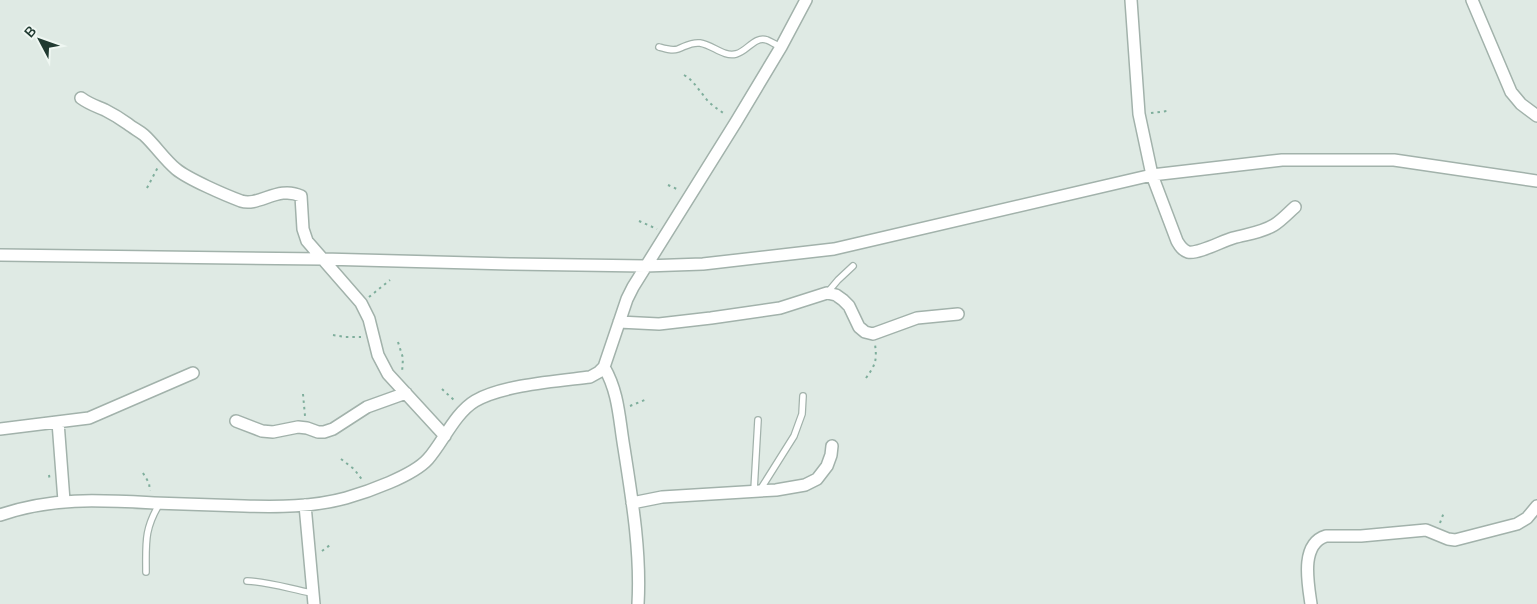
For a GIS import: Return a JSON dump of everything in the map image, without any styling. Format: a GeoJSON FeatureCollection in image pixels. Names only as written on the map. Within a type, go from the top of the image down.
{"type":"FeatureCollection","features":[{"type":"Feature","properties":{"kind":"street"},"geometry":{"type":"LineString","coordinates":[[0,515],[64,501],[88,500],[270,506],[305,505],[345,498],[412,472],[426,461],[465,410],[475,402],[491,394],[519,387],[590,377],[599,372],[604,367],[627,299],[645,266],[736,122],[781,47],[806,0]]}},
{"type":"Feature","properties":{"kind":"street"},"geometry":{"type":"LineString","coordinates":[[1131,0],[1139,114],[1152,175],[1181,248],[1188,252],[1196,251],[1258,232],[1274,225],[1294,207]]}},
{"type":"Feature","properties":{"kind":"street"},"geometry":{"type":"LineString","coordinates":[[1472,0],[1511,92],[1521,104],[1537,116]]}},
{"type":"Feature","properties":{"kind":"street"},"geometry":{"type":"LineString","coordinates":[[81,98],[87,103],[123,120],[144,135],[175,168],[186,176],[243,202],[287,192],[300,196],[303,208],[303,229],[307,241],[361,303],[369,319],[378,356],[388,374],[445,436]]}},
{"type":"Feature","properties":{"kind":"street"},"geometry":{"type":"LineString","coordinates":[[0,255],[323,259],[645,266],[703,264],[834,249],[1152,175],[1282,160],[1394,160],[1537,182]]}},
{"type":"Feature","properties":{"kind":"street"},"geometry":{"type":"LineString","coordinates":[[619,322],[659,324],[711,318],[780,308],[827,293],[836,295],[843,300],[849,306],[859,327],[865,332],[873,334],[917,318],[958,314]]}},
{"type":"Feature","properties":{"kind":"street"},"geometry":{"type":"LineString","coordinates":[[604,367],[615,390],[632,503],[639,582],[638,604]]}},
{"type":"Feature","properties":{"kind":"street"},"geometry":{"type":"LineString","coordinates":[[0,429],[89,418],[193,373]]}},
{"type":"Feature","properties":{"kind":"street"},"geometry":{"type":"LineString","coordinates":[[236,421],[262,431],[273,432],[298,427],[324,432],[333,429],[367,407],[382,401],[402,388]]}},
{"type":"Feature","properties":{"kind":"street"},"geometry":{"type":"LineString","coordinates":[[58,422],[64,501]]}},
{"type":"Feature","properties":{"kind":"street"},"geometry":{"type":"LineString","coordinates":[[632,503],[662,497],[792,488],[805,485],[817,479],[826,466],[831,455],[832,446]]}},
{"type":"Feature","properties":{"kind":"street"},"geometry":{"type":"LineString","coordinates":[[305,505],[313,598]]}},
{"type":"Feature","properties":{"kind":"street"},"geometry":{"type":"LineString","coordinates":[[1311,604],[1308,585],[1308,562],[1313,545],[1321,537],[1426,530],[1455,540],[1517,524],[1527,518],[1537,506]]}},
{"type":"Feature","properties":{"kind":"lane"},"geometry":{"type":"LineString","coordinates":[[659,47],[672,50],[679,49],[694,42],[703,43],[726,54],[736,54],[755,41],[765,39],[781,47]]}},
{"type":"Feature","properties":{"kind":"lane"},"geometry":{"type":"LineString","coordinates":[[827,293],[853,266]]}},
{"type":"Feature","properties":{"kind":"lane"},"geometry":{"type":"LineString","coordinates":[[757,490],[794,436],[802,414],[803,396]]}},
{"type":"Feature","properties":{"kind":"lane"},"geometry":{"type":"LineString","coordinates":[[757,490],[758,420]]}},
{"type":"Feature","properties":{"kind":"lane"},"geometry":{"type":"LineString","coordinates":[[146,572],[146,535],[152,515],[160,503]]}},
{"type":"Feature","properties":{"kind":"lane"},"geometry":{"type":"LineString","coordinates":[[247,581],[273,584],[313,598]]}},
{"type":"Feature","properties":{"kind":"path"},"geometry":{"type":"LineString","coordinates":[[684,75],[693,80],[704,97],[712,105],[736,122]]}},
{"type":"Feature","properties":{"kind":"path"},"geometry":{"type":"LineString","coordinates":[[1139,114],[1167,111]]}},
{"type":"Feature","properties":{"kind":"path"},"geometry":{"type":"LineString","coordinates":[[147,188],[165,157]]}},
{"type":"Feature","properties":{"kind":"path"},"geometry":{"type":"LineString","coordinates":[[638,221],[666,233]]}},
{"type":"Feature","properties":{"kind":"path"},"geometry":{"type":"LineString","coordinates":[[361,303],[390,280]]}},
{"type":"Feature","properties":{"kind":"path"},"geometry":{"type":"LineString","coordinates":[[333,334],[345,337],[374,336]]}},
{"type":"Feature","properties":{"kind":"path"},"geometry":{"type":"LineString","coordinates":[[866,378],[874,366],[876,358],[873,334]]}},
{"type":"Feature","properties":{"kind":"path"},"geometry":{"type":"LineString","coordinates":[[398,342],[403,358],[402,388]]}},
{"type":"Feature","properties":{"kind":"path"},"geometry":{"type":"LineString","coordinates":[[442,389],[465,410]]}},
{"type":"Feature","properties":{"kind":"path"},"geometry":{"type":"LineString","coordinates":[[303,394],[307,428]]}},
{"type":"Feature","properties":{"kind":"path"},"geometry":{"type":"LineString","coordinates":[[618,410],[647,399]]}},
{"type":"Feature","properties":{"kind":"path"},"geometry":{"type":"LineString","coordinates":[[341,459],[361,477],[366,491]]}},
{"type":"Feature","properties":{"kind":"path"},"geometry":{"type":"LineString","coordinates":[[144,473],[151,492],[147,502]]}}]}
